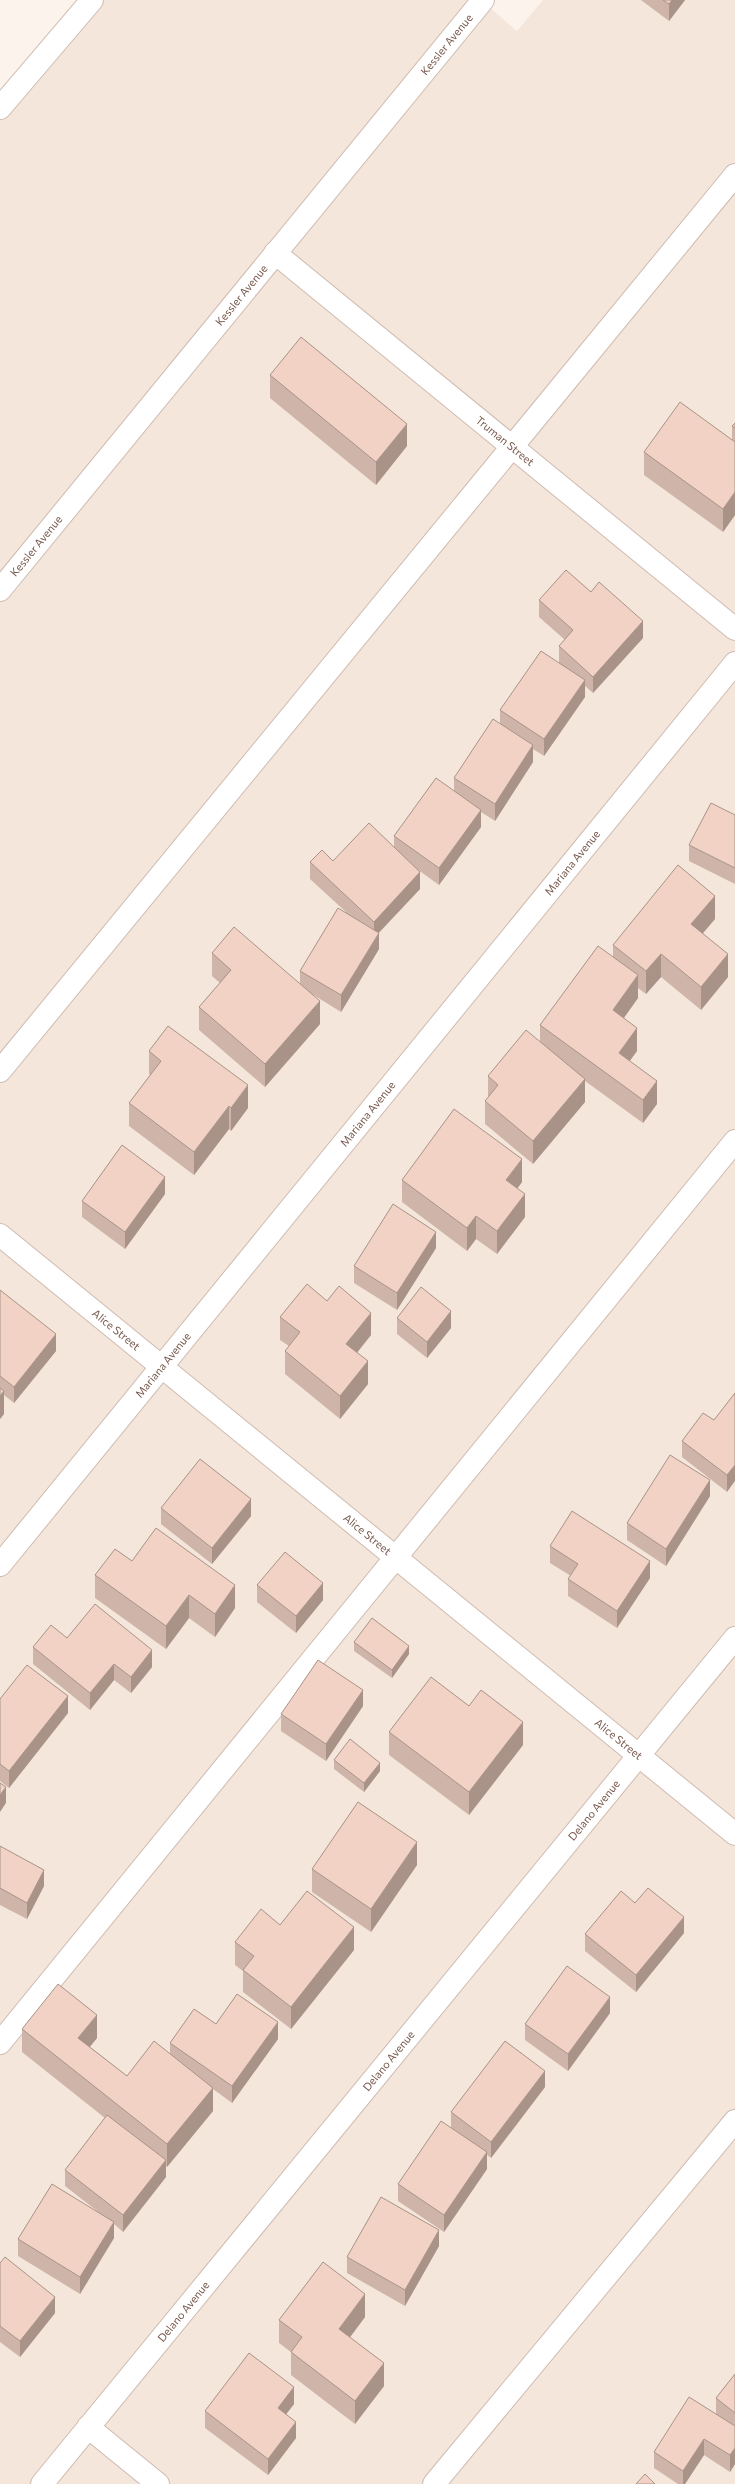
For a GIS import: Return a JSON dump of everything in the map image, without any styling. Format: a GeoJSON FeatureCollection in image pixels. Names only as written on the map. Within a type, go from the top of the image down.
{"type":"FeatureCollection","features":[{"type":"Feature","properties":{"kind":"street"},"geometry":{"type":"LineString","coordinates":[[0,108],[92,0]]}},
{"type":"Feature","properties":{"kind":"street","name":"Kessler Avenue"},"geometry":{"type":"LineString","coordinates":[[0,590],[482,0]]}},
{"type":"Feature","properties":{"kind":"street"},"geometry":{"type":"LineString","coordinates":[[0,1071],[511,446],[735,175]]}},
{"type":"Feature","properties":{"kind":"street","name":"Truman Street"},"geometry":{"type":"LineString","coordinates":[[275,253],[735,629]]}},
{"type":"Feature","properties":{"kind":"street","name":"Mariana Avenue"},"geometry":{"type":"LineString","coordinates":[[0,1565],[735,663]]}},
{"type":"Feature","properties":{"kind":"street"},"geometry":{"type":"LineString","coordinates":[[0,2043],[735,1141]]}},
{"type":"Feature","properties":{"kind":"street","name":"Alice Street"},"geometry":{"type":"LineString","coordinates":[[0,1235],[735,1834]]}},
{"type":"Feature","properties":{"kind":"street","name":"Delano Avenue"},"geometry":{"type":"LineString","coordinates":[[42,2484],[735,1638]]}},
{"type":"Feature","properties":{"kind":"street"},"geometry":{"type":"LineString","coordinates":[[434,2484],[735,2121]]}},
{"type":"Feature","properties":{"kind":"street"},"geometry":{"type":"LineString","coordinates":[[88,2427],[158,2484]]}},
{"type":"Feature","properties":{"kind":"shaded area"},"geometry":{"type":"Polygon","coordinates":[[[86,0],[481,0],[517,31],[543,0],[735,0],[735,2484],[0,2484],[0,104],[86,0]]]}},
{"type":"Feature","properties":{"kind":"building"},"geometry":{"type":"Polygon","coordinates":[[[663,0],[672,0],[669,4],[663,0]]]}},
{"type":"Feature","properties":{"kind":"building"},"geometry":{"type":"Polygon","coordinates":[[[301,337],[407,424],[376,462],[270,375],[301,337]]]}},
{"type":"Feature","properties":{"kind":"building"},"geometry":{"type":"Polygon","coordinates":[[[680,402],[735,442],[735,492],[723,509],[644,452],[680,402]]]}},
{"type":"Feature","properties":{"kind":"building"},"geometry":{"type":"Polygon","coordinates":[[[566,570],[591,592],[599,582],[643,621],[593,677],[559,646],[573,630],[539,600],[566,570]]]}},
{"type":"Feature","properties":{"kind":"building"},"geometry":{"type":"Polygon","coordinates":[[[541,651],[585,680],[544,739],[500,710],[541,651]]]}},
{"type":"Feature","properties":{"kind":"building"},"geometry":{"type":"Polygon","coordinates":[[[493,719],[533,745],[495,804],[454,778],[493,719]]]}},
{"type":"Feature","properties":{"kind":"building"},"geometry":{"type":"Polygon","coordinates":[[[436,778],[481,810],[439,868],[394,836],[436,778]]]}},
{"type":"Feature","properties":{"kind":"building"},"geometry":{"type":"Polygon","coordinates":[[[711,803],[735,815],[735,868],[689,845],[711,803]]]}},
{"type":"Feature","properties":{"kind":"building"},"geometry":{"type":"Polygon","coordinates":[[[369,823],[420,872],[374,922],[310,862],[322,850],[333,861],[369,823]]]}},
{"type":"Feature","properties":{"kind":"building"},"geometry":{"type":"Polygon","coordinates":[[[678,865],[715,896],[691,924],[728,954],[701,987],[661,954],[646,971],[613,945],[678,865]]]}},
{"type":"Feature","properties":{"kind":"building"},"geometry":{"type":"Polygon","coordinates":[[[338,908],[379,933],[341,995],[300,971],[338,908]]]}},
{"type":"Feature","properties":{"kind":"building"},"geometry":{"type":"Polygon","coordinates":[[[234,927],[320,1001],[265,1064],[199,1007],[231,970],[212,953],[234,927]]]}},
{"type":"Feature","properties":{"kind":"building"},"geometry":{"type":"Polygon","coordinates":[[[598,946],[638,975],[613,1010],[637,1028],[619,1053],[657,1081],[643,1100],[540,1025],[598,946]]]}},
{"type":"Feature","properties":{"kind":"building"},"geometry":{"type":"Polygon","coordinates":[[[168,1026],[248,1085],[231,1108],[229,1106],[194,1152],[129,1103],[161,1061],[149,1051],[168,1026]]]}},
{"type":"Feature","properties":{"kind":"building"},"geometry":{"type":"Polygon","coordinates":[[[526,1030],[585,1079],[533,1141],[485,1101],[498,1085],[488,1076],[526,1030]]]}},
{"type":"Feature","properties":{"kind":"building"},"geometry":{"type":"Polygon","coordinates":[[[454,1109],[522,1159],[506,1180],[525,1194],[497,1231],[476,1216],[467,1228],[402,1180],[454,1109]]]}},
{"type":"Feature","properties":{"kind":"building"},"geometry":{"type":"Polygon","coordinates":[[[122,1145],[165,1177],[125,1232],[82,1201],[122,1145]]]}},
{"type":"Feature","properties":{"kind":"building"},"geometry":{"type":"Polygon","coordinates":[[[393,1204],[436,1232],[397,1293],[354,1266],[393,1204]]]}},
{"type":"Feature","properties":{"kind":"building"},"geometry":{"type":"Polygon","coordinates":[[[307,1284],[327,1301],[339,1286],[371,1313],[346,1344],[368,1361],[340,1396],[285,1351],[300,1332],[280,1317],[307,1284]]]}},
{"type":"Feature","properties":{"kind":"building"},"geometry":{"type":"Polygon","coordinates":[[[421,1287],[451,1311],[427,1342],[397,1318],[421,1287]]]}},
{"type":"Feature","properties":{"kind":"building"},"geometry":{"type":"Polygon","coordinates":[[[0,1290],[56,1334],[14,1387],[0,1376],[0,1290]]]}},
{"type":"Feature","properties":{"kind":"building"},"geometry":{"type":"Polygon","coordinates":[[[0,1388],[4,1391],[0,1396],[0,1388]]]}},
{"type":"Feature","properties":{"kind":"building"},"geometry":{"type":"Polygon","coordinates":[[[735,1393],[735,1465],[727,1475],[682,1441],[703,1413],[714,1420],[735,1393]]]}},
{"type":"Feature","properties":{"kind":"building"},"geometry":{"type":"Polygon","coordinates":[[[670,1455],[710,1480],[666,1549],[627,1523],[670,1455]]]}},
{"type":"Feature","properties":{"kind":"building"},"geometry":{"type":"Polygon","coordinates":[[[200,1459],[251,1499],[212,1548],[161,1508],[200,1459]]]}},
{"type":"Feature","properties":{"kind":"building"},"geometry":{"type":"Polygon","coordinates":[[[572,1511],[650,1561],[617,1611],[568,1579],[578,1564],[550,1546],[572,1511]]]}},
{"type":"Feature","properties":{"kind":"building"},"geometry":{"type":"Polygon","coordinates":[[[156,1528],[235,1585],[215,1614],[189,1595],[166,1626],[95,1575],[115,1549],[132,1561],[156,1528]]]}},
{"type":"Feature","properties":{"kind":"building"},"geometry":{"type":"Polygon","coordinates":[[[285,1552],[323,1583],[296,1616],[257,1585],[285,1552]]]}},
{"type":"Feature","properties":{"kind":"building"},"geometry":{"type":"Polygon","coordinates":[[[95,1604],[152,1650],[131,1677],[114,1664],[90,1693],[33,1647],[51,1625],[67,1638],[95,1604]]]}},
{"type":"Feature","properties":{"kind":"building"},"geometry":{"type":"Polygon","coordinates":[[[372,1618],[409,1646],[392,1670],[354,1642],[372,1618]]]}},
{"type":"Feature","properties":{"kind":"building"},"geometry":{"type":"Polygon","coordinates":[[[318,1660],[363,1690],[326,1744],[281,1714],[318,1660]]]}},
{"type":"Feature","properties":{"kind":"building"},"geometry":{"type":"Polygon","coordinates":[[[27,1665],[68,1696],[9,1771],[0,1764],[0,1699],[27,1665]]]}},
{"type":"Feature","properties":{"kind":"building"},"geometry":{"type":"Polygon","coordinates":[[[431,1677],[469,1706],[481,1690],[523,1722],[469,1792],[389,1732],[431,1677]]]}},
{"type":"Feature","properties":{"kind":"building"},"geometry":{"type":"Polygon","coordinates":[[[350,1739],[380,1763],[364,1783],[334,1760],[350,1739]]]}},
{"type":"Feature","properties":{"kind":"building"},"geometry":{"type":"Polygon","coordinates":[[[0,1783],[6,1787],[0,1795],[0,1783]]]}},
{"type":"Feature","properties":{"kind":"building"},"geometry":{"type":"Polygon","coordinates":[[[358,1802],[417,1842],[371,1909],[312,1869],[358,1802]]]}},
{"type":"Feature","properties":{"kind":"building"},"geometry":{"type":"Polygon","coordinates":[[[0,1846],[44,1870],[27,1903],[0,1888],[0,1846]]]}},
{"type":"Feature","properties":{"kind":"building"},"geometry":{"type":"Polygon","coordinates":[[[648,1888],[684,1917],[636,1975],[585,1934],[621,1891],[635,1903],[648,1888]]]}},
{"type":"Feature","properties":{"kind":"building"},"geometry":{"type":"Polygon","coordinates":[[[307,1891],[354,1927],[291,2007],[243,1970],[254,1956],[235,1942],[261,1909],[280,1925],[307,1891]]]}},
{"type":"Feature","properties":{"kind":"building"},"geometry":{"type":"Polygon","coordinates":[[[567,1966],[610,1997],[568,2054],[525,2024],[567,1966]]]}},
{"type":"Feature","properties":{"kind":"building"},"geometry":{"type":"Polygon","coordinates":[[[58,1984],[97,2015],[78,2038],[127,2076],[154,2041],[213,2088],[167,2144],[22,2029],[58,1984]]]}},
{"type":"Feature","properties":{"kind":"building"},"geometry":{"type":"Polygon","coordinates":[[[237,1994],[278,2022],[232,2086],[170,2043],[194,2009],[216,2024],[237,1994]]]}},
{"type":"Feature","properties":{"kind":"building"},"geometry":{"type":"Polygon","coordinates":[[[505,2041],[545,2071],[491,2142],[451,2112],[505,2041]]]}},
{"type":"Feature","properties":{"kind":"building"},"geometry":{"type":"Polygon","coordinates":[[[107,2115],[166,2160],[123,2215],[65,2170],[107,2115]]]}},
{"type":"Feature","properties":{"kind":"building"},"geometry":{"type":"Polygon","coordinates":[[[441,2121],[487,2152],[444,2215],[398,2184],[441,2121]]]}},
{"type":"Feature","properties":{"kind":"building"},"geometry":{"type":"Polygon","coordinates":[[[52,2184],[114,2222],[80,2277],[18,2239],[52,2184]]]}},
{"type":"Feature","properties":{"kind":"building"},"geometry":{"type":"Polygon","coordinates":[[[381,2197],[439,2230],[405,2290],[347,2257],[381,2197]]]}},
{"type":"Feature","properties":{"kind":"building"},"geometry":{"type":"Polygon","coordinates":[[[5,2257],[55,2297],[20,2341],[0,2326],[0,2263],[5,2257]]]}},
{"type":"Feature","properties":{"kind":"building"},"geometry":{"type":"Polygon","coordinates":[[[323,2262],[365,2294],[339,2329],[384,2363],[355,2401],[291,2352],[302,2337],[279,2320],[323,2262]]]}},
{"type":"Feature","properties":{"kind":"building"},"geometry":{"type":"Polygon","coordinates":[[[249,2353],[294,2387],[278,2408],[296,2422],[268,2459],[205,2411],[249,2353]]]}},
{"type":"Feature","properties":{"kind":"building"},"geometry":{"type":"Polygon","coordinates":[[[735,2374],[735,2413],[716,2398],[735,2374]]]}},
{"type":"Feature","properties":{"kind":"building"},"geometry":{"type":"Polygon","coordinates":[[[689,2397],[735,2426],[735,2448],[730,2455],[704,2439],[683,2471],[654,2452],[689,2397]]]}},
{"type":"Feature","properties":{"kind":"building"},"geometry":{"type":"Polygon","coordinates":[[[645,2474],[655,2484],[636,2484],[645,2474]]]}}]}
